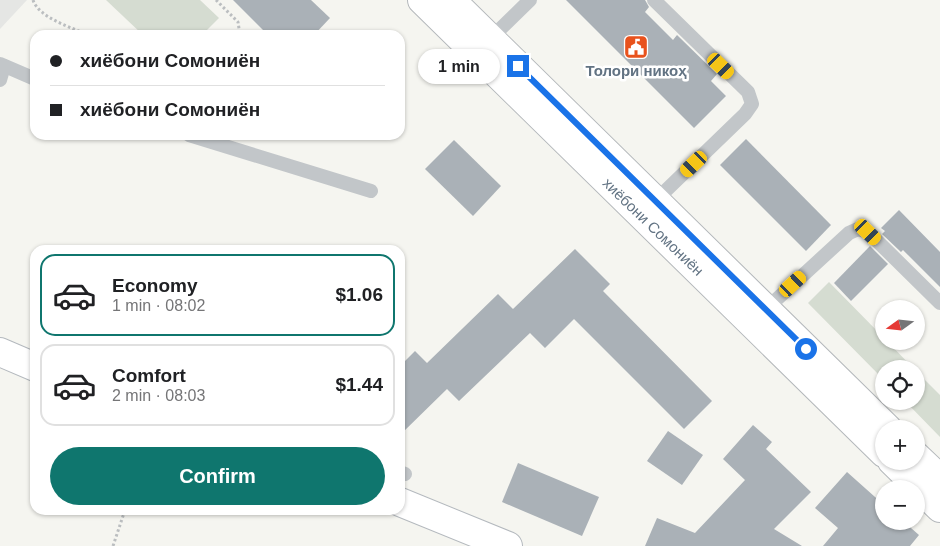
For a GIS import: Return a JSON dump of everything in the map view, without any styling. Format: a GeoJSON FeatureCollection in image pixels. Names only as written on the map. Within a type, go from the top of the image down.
{"type":"FeatureCollection","features":[{"type":"Feature","properties":{"kind":"main road","name":"хиёбони Сомониён"},"geometry":{"type":"LineString","coordinates":[[422,0],[875,444]]}},
{"type":"Feature","properties":{"kind":"main road","name":"хиёбони Сомониён"},"geometry":{"type":"LineString","coordinates":[[450,0],[879,420]]}},
{"type":"Feature","properties":{"kind":"main road"},"geometry":{"type":"LineString","coordinates":[[0,352],[30,365]]}},
{"type":"Feature","properties":{"kind":"main road"},"geometry":{"type":"LineString","coordinates":[[925,465],[940,479]]}},
{"type":"Feature","properties":{"kind":"main road"},"geometry":{"type":"LineString","coordinates":[[901,470],[940,508]]}},
{"type":"Feature","properties":{"kind":"main road"},"geometry":{"type":"LineString","coordinates":[[405,504],[508,546]]}},
{"type":"Feature","properties":{"kind":"lane"},"geometry":{"type":"LineString","coordinates":[[490,39],[530,0]]}},
{"type":"Feature","properties":{"kind":"lane"},"geometry":{"type":"LineString","coordinates":[[654,0],[748,92],[752,104],[745,114],[655,201]]}},
{"type":"Feature","properties":{"kind":"lane"},"geometry":{"type":"LineString","coordinates":[[0,80],[2,65],[30,77]]}},
{"type":"Feature","properties":{"kind":"lane"},"geometry":{"type":"LineString","coordinates":[[205,140],[371,191]]}},
{"type":"Feature","properties":{"kind":"lane"},"geometry":{"type":"LineString","coordinates":[[766,309],[849,232],[858,229],[868,232],[940,303]]}},
{"type":"Feature","properties":{"kind":"path"},"geometry":{"type":"LineString","coordinates":[[33,0],[34,5],[43,15],[77,30]]}},
{"type":"Feature","properties":{"kind":"path"},"geometry":{"type":"LineString","coordinates":[[216,0],[238,22],[239,30]]}},
{"type":"Feature","properties":{"kind":"path"},"geometry":{"type":"LineString","coordinates":[[113,546],[123,515]]}},
{"type":"Feature","properties":{"kind":"shaded area"},"geometry":{"type":"Polygon","coordinates":[[[0,0],[27,0],[0,29],[0,0]]]}},
{"type":"Feature","properties":{"kind":"shaded area"},"geometry":{"type":"Polygon","coordinates":[[[106,0],[200,0],[219,18],[207,30],[138,30],[106,0]]]}},
{"type":"Feature","properties":{"kind":"shaded area"},"geometry":{"type":"Polygon","coordinates":[[[829,282],[875,329],[875,350],[896,350],[905,360],[875,360],[875,371],[808,303],[829,282]]]}},
{"type":"Feature","properties":{"kind":"shaded area"},"geometry":{"type":"Polygon","coordinates":[[[925,380],[940,395],[940,437],[914,410],[925,410],[925,380]]]}},
{"type":"Feature","properties":{"kind":"building"},"geometry":{"type":"Polygon","coordinates":[[[233,0],[311,0],[330,18],[319,30],[263,30],[233,0]]]}},
{"type":"Feature","properties":{"kind":"building"},"geometry":{"type":"Polygon","coordinates":[[[566,0],[645,0],[649,7],[645,12],[673,40],[677,35],[717,74],[711,81],[726,96],[694,128],[566,0]]]}},
{"type":"Feature","properties":{"kind":"building"},"geometry":{"type":"Polygon","coordinates":[[[746,139],[831,225],[806,251],[720,165],[746,139]]]}},
{"type":"Feature","properties":{"kind":"building"},"geometry":{"type":"Polygon","coordinates":[[[454,140],[501,186],[473,216],[425,169],[454,140]]]}},
{"type":"Feature","properties":{"kind":"building"},"geometry":{"type":"Polygon","coordinates":[[[899,210],[940,252],[940,287],[903,250],[901,252],[882,234],[885,231],[881,228],[899,210]]]}},
{"type":"Feature","properties":{"kind":"building"},"geometry":{"type":"Polygon","coordinates":[[[870,246],[888,264],[851,301],[834,283],[870,246]]]}},
{"type":"Feature","properties":{"kind":"building"},"geometry":{"type":"Polygon","coordinates":[[[575,249],[610,284],[603,291],[712,401],[684,429],[574,319],[545,348],[530,333],[459,401],[447,389],[405,430],[405,361],[415,351],[427,363],[498,294],[513,309],[575,249]]]}},
{"type":"Feature","properties":{"kind":"building"},"geometry":{"type":"Polygon","coordinates":[[[753,425],[772,442],[766,449],[811,492],[774,529],[802,546],[645,546],[657,518],[695,533],[745,480],[723,459],[753,425]]]}},
{"type":"Feature","properties":{"kind":"building"},"geometry":{"type":"Polygon","coordinates":[[[668,431],[703,455],[682,485],[647,461],[668,431]]]}},
{"type":"Feature","properties":{"kind":"building"},"geometry":{"type":"Polygon","coordinates":[[[518,463],[599,497],[582,536],[502,502],[518,463]]]}},
{"type":"Feature","properties":{"kind":"building"},"geometry":{"type":"Polygon","coordinates":[[[847,472],[875,497],[875,530],[913,530],[919,535],[910,546],[823,546],[838,528],[815,508],[847,472]]]}},
{"type":"Feature","properties":{"kind":"place","name":"Толори никоҳ"},"geometry":{"type":"Point","coordinates":[636,47]}},
{"type":"Feature","properties":{"kind":"route"},"geometry":{"type":"LineString","coordinates":[[518,66],[806,349]]}}]}
